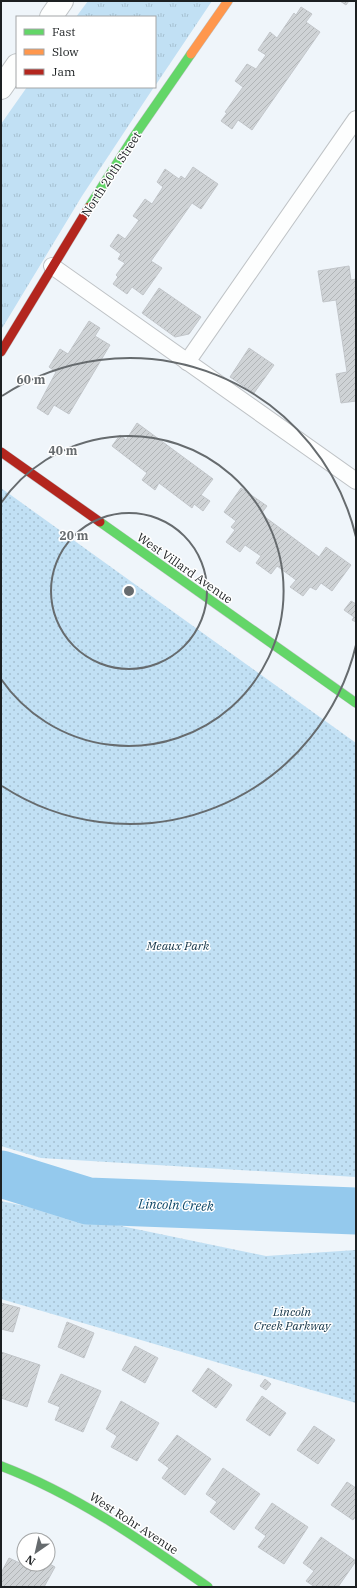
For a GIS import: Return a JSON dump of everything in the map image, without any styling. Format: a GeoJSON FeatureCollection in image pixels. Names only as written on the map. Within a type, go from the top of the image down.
{"type":"FeatureCollection","features":[{"type":"Feature","properties":{"kind":"street"},"geometry":{"type":"LineString","coordinates":[[52,16],[62,1]]}},
{"type":"Feature","properties":{"kind":"street","name":"North 20th Street"},"geometry":{"type":"LineString","coordinates":[[2,350],[52,266],[135,135],[228,1]]}},
{"type":"Feature","properties":{"kind":"street"},"geometry":{"type":"LineString","coordinates":[[1,88],[16,66]]}},
{"type":"Feature","properties":{"kind":"street","name":"West Villard Avenue"},"geometry":{"type":"LineString","coordinates":[[1,452],[356,704]]}},
{"type":"Feature","properties":{"kind":"street","name":"West Rohr Avenue"},"geometry":{"type":"LineString","coordinates":[[1,1466],[81,1502],[118,1524],[208,1587]]}},
{"type":"Feature","properties":{"kind":"lane"},"geometry":{"type":"LineString","coordinates":[[187,362],[356,119]]}},
{"type":"Feature","properties":{"kind":"lane"},"geometry":{"type":"LineString","coordinates":[[52,266],[356,481]]}},
{"type":"Feature","properties":{"kind":"green space"},"geometry":{"type":"Polygon","coordinates":[[[88,1],[212,1],[156,85],[156,16],[77,16],[88,1]]]}},
{"type":"Feature","properties":{"kind":"green space"},"geometry":{"type":"Polygon","coordinates":[[[26,88],[153,88],[82,196],[1,330],[1,124],[26,88]]]}},
{"type":"Feature","properties":{"kind":"green space","name":"Meaux Park"},"geometry":{"type":"Polygon","coordinates":[[[1,488],[356,743],[356,1177],[41,1158],[1,1146],[1,488]]]}},
{"type":"Feature","properties":{"kind":"green space","name":"Lincoln Creek Parkway"},"geometry":{"type":"Polygon","coordinates":[[[1,1201],[266,1256],[356,1250],[356,1403],[1,1299],[1,1201]]]}},
{"type":"Feature","properties":{"kind":"building"},"geometry":{"type":"Polygon","coordinates":[[[340,1],[349,1],[346,5],[340,1]]]}},
{"type":"Feature","properties":{"kind":"building"},"geometry":{"type":"Polygon","coordinates":[[[301,7],[312,14],[306,22],[320,32],[252,130],[238,120],[232,129],[221,121],[227,113],[225,112],[243,87],[235,81],[247,64],[256,69],[266,55],[258,50],[270,32],[277,38],[294,13],[296,15],[301,7]]]}},
{"type":"Feature","properties":{"kind":"building"},"geometry":{"type":"Polygon","coordinates":[[[193,167],[218,184],[201,209],[192,203],[151,261],[162,268],[143,295],[132,287],[127,294],[113,284],[118,277],[116,275],[125,263],[118,259],[121,254],[110,246],[118,234],[125,239],[139,220],[133,216],[145,199],[152,204],[163,187],[157,182],[165,169],[179,179],[181,176],[185,179],[193,167]]]}},
{"type":"Feature","properties":{"kind":"building"},"geometry":{"type":"Polygon","coordinates":[[[349,266],[351,280],[356,279],[356,401],[341,403],[336,374],[347,372],[336,300],[323,302],[318,271],[349,266]]]}},
{"type":"Feature","properties":{"kind":"building"},"geometry":{"type":"Polygon","coordinates":[[[159,288],[201,317],[189,334],[175,337],[142,313],[159,288]]]}},
{"type":"Feature","properties":{"kind":"building"},"geometry":{"type":"Polygon","coordinates":[[[89,321],[100,328],[95,336],[110,345],[69,414],[54,405],[48,415],[37,408],[56,372],[49,367],[60,349],[68,354],[89,321]]]}},
{"type":"Feature","properties":{"kind":"building"},"geometry":{"type":"Polygon","coordinates":[[[249,348],[274,365],[254,393],[230,377],[249,348]]]}},
{"type":"Feature","properties":{"kind":"building"},"geometry":{"type":"Polygon","coordinates":[[[137,423],[213,479],[201,495],[210,501],[203,511],[194,504],[192,508],[159,483],[155,490],[142,480],[147,473],[112,446],[120,435],[126,440],[137,423]]]}},
{"type":"Feature","properties":{"kind":"building"},"geometry":{"type":"Polygon","coordinates":[[[241,488],[267,506],[261,514],[319,557],[326,547],[351,565],[332,591],[321,583],[316,590],[310,587],[303,596],[290,587],[296,580],[277,566],[271,574],[256,563],[261,556],[245,545],[240,552],[226,542],[235,530],[231,527],[236,521],[224,512],[241,488]]]}},
{"type":"Feature","properties":{"kind":"building"},"geometry":{"type":"Polygon","coordinates":[[[351,601],[356,604],[356,622],[352,620],[354,617],[344,610],[351,601]]]}},
{"type":"Feature","properties":{"kind":"building"},"geometry":{"type":"Polygon","coordinates":[[[1,1303],[20,1308],[13,1332],[1,1329],[1,1303]]]}},
{"type":"Feature","properties":{"kind":"building"},"geometry":{"type":"Polygon","coordinates":[[[67,1322],[94,1333],[84,1358],[58,1347],[67,1322]]]}},
{"type":"Feature","properties":{"kind":"building"},"geometry":{"type":"Polygon","coordinates":[[[135,1346],[158,1358],[145,1383],[122,1370],[135,1346]]]}},
{"type":"Feature","properties":{"kind":"building"},"geometry":{"type":"Polygon","coordinates":[[[1,1352],[40,1365],[27,1407],[1,1398],[1,1352]]]}},
{"type":"Feature","properties":{"kind":"building"},"geometry":{"type":"Polygon","coordinates":[[[208,1368],[232,1385],[216,1408],[192,1391],[208,1368]]]}},
{"type":"Feature","properties":{"kind":"building"},"geometry":{"type":"Polygon","coordinates":[[[61,1374],[101,1391],[83,1432],[55,1420],[60,1407],[48,1402],[61,1374]]]}},
{"type":"Feature","properties":{"kind":"building"},"geometry":{"type":"Polygon","coordinates":[[[265,1379],[271,1384],[266,1390],[260,1386],[265,1379]]]}},
{"type":"Feature","properties":{"kind":"building"},"geometry":{"type":"Polygon","coordinates":[[[262,1396],[286,1413],[270,1436],[246,1420],[262,1396]]]}},
{"type":"Feature","properties":{"kind":"building"},"geometry":{"type":"Polygon","coordinates":[[[121,1401],[159,1423],[137,1461],[111,1447],[117,1436],[106,1429],[121,1401]]]}},
{"type":"Feature","properties":{"kind":"building"},"geometry":{"type":"Polygon","coordinates":[[[314,1426],[335,1440],[318,1464],[297,1450],[314,1426]]]}},
{"type":"Feature","properties":{"kind":"building"},"geometry":{"type":"Polygon","coordinates":[[[177,1435],[211,1459],[185,1495],[162,1478],[169,1468],[158,1460],[177,1435]]]}},
{"type":"Feature","properties":{"kind":"building"},"geometry":{"type":"Polygon","coordinates":[[[223,1468],[260,1494],[234,1530],[210,1512],[217,1502],[206,1494],[223,1468]]]}},
{"type":"Feature","properties":{"kind":"building"},"geometry":{"type":"Polygon","coordinates":[[[347,1482],[356,1488],[356,1516],[353,1520],[331,1505],[347,1482]]]}},
{"type":"Feature","properties":{"kind":"building"},"geometry":{"type":"Polygon","coordinates":[[[272,1503],[308,1527],[284,1564],[258,1547],[266,1536],[255,1528],[272,1503]]]}},
{"type":"Feature","properties":{"kind":"building"},"geometry":{"type":"Polygon","coordinates":[[[321,1537],[356,1561],[338,1587],[315,1587],[306,1581],[314,1571],[303,1563],[321,1537]]]}},
{"type":"Feature","properties":{"kind":"building"},"geometry":{"type":"Polygon","coordinates":[[[9,1558],[16,1561],[16,1572],[52,1572],[44,1587],[1,1587],[1,1573],[9,1558]]]}},
{"type":"Feature","properties":{"kind":"waterway","name":"Lincoln Creek"},"geometry":{"type":"LineString","coordinates":[[1,1174],[88,1201],[356,1211]]}},
{"type":"Feature","properties":{"kind":"traffic: fast"},"geometry":{"type":"LineString","coordinates":[[89,207],[135,135],[191,54]]}},
{"type":"Feature","properties":{"kind":"traffic: fast"},"geometry":{"type":"LineString","coordinates":[[100,522],[356,703]]}},
{"type":"Feature","properties":{"kind":"traffic: fast"},"geometry":{"type":"LineString","coordinates":[[1,1466],[56,1491],[108,1520],[208,1587]]}},
{"type":"Feature","properties":{"kind":"traffic: slow"},"geometry":{"type":"LineString","coordinates":[[191,54],[228,1]]}},
{"type":"Feature","properties":{"kind":"traffic: jam"},"geometry":{"type":"LineString","coordinates":[[1,352],[89,207]]}},
{"type":"Feature","properties":{"kind":"traffic: jam"},"geometry":{"type":"LineString","coordinates":[[1,452],[100,522]]}}]}
